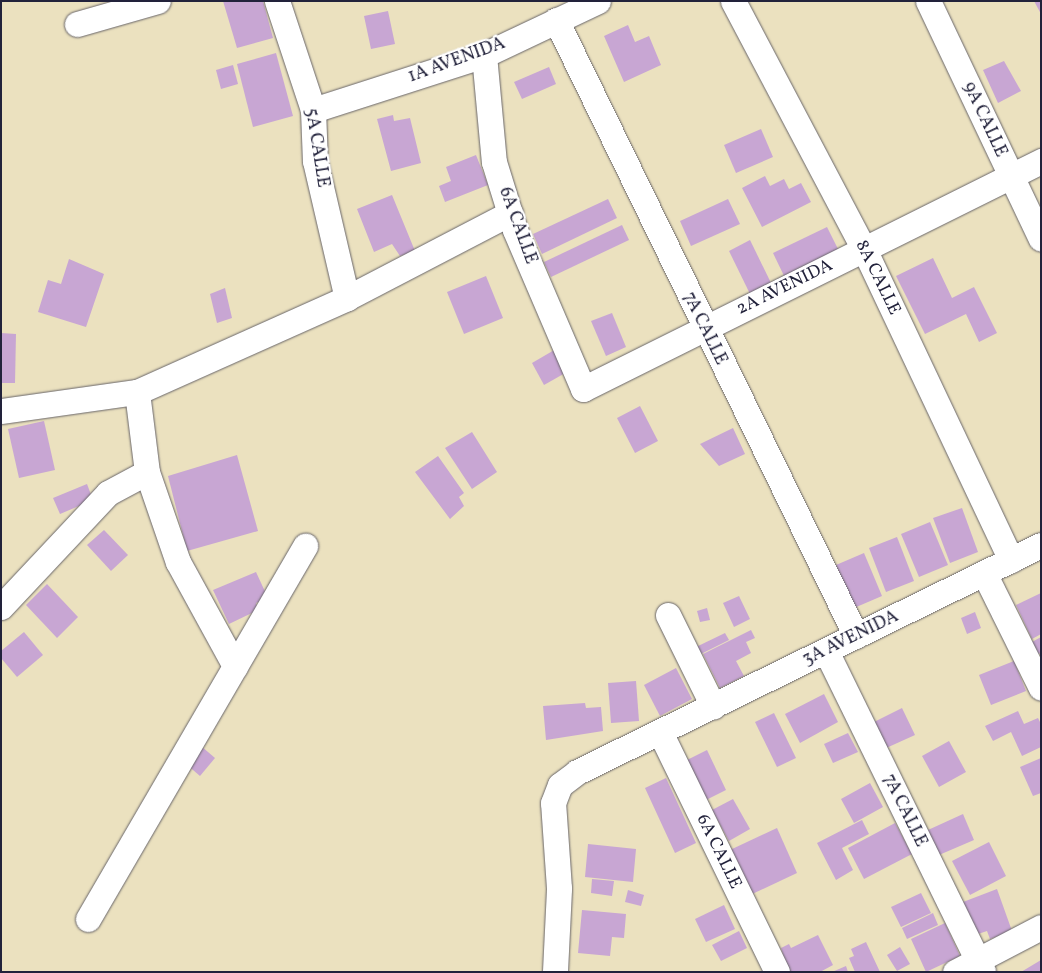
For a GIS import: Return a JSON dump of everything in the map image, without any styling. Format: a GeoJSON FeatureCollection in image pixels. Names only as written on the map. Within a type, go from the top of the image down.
{"type":"FeatureCollection","features":[{"type":"Feature","properties":{"kind":"street"},"geometry":{"type":"LineString","coordinates":[[77,24],[158,1]]}},
{"type":"Feature","properties":{"kind":"street","name":"5A CALLE"},"geometry":{"type":"LineString","coordinates":[[277,1],[313,110],[315,160],[347,298]]}},
{"type":"Feature","properties":{"kind":"street","name":"1A AVENIDA"},"geometry":{"type":"LineString","coordinates":[[313,110],[484,55],[598,1]]}},
{"type":"Feature","properties":{"kind":"street","name":"8A CALLE"},"geometry":{"type":"LineString","coordinates":[[733,1],[864,249],[1010,560]]}},
{"type":"Feature","properties":{"kind":"street","name":"9A CALLE"},"geometry":{"type":"LineString","coordinates":[[928,1],[1041,239]]}},
{"type":"Feature","properties":{"kind":"street","name":"7A CALLE"},"geometry":{"type":"LineString","coordinates":[[556,20],[704,328],[856,636]]}},
{"type":"Feature","properties":{"kind":"street","name":"6A CALLE"},"geometry":{"type":"LineString","coordinates":[[484,55],[494,162],[510,213],[583,389]]}},
{"type":"Feature","properties":{"kind":"street","name":"2A AVENIDA"},"geometry":{"type":"LineString","coordinates":[[583,389],[1041,161]]}},
{"type":"Feature","properties":{"kind":"street"},"geometry":{"type":"LineString","coordinates":[[1,411],[137,392],[347,298],[510,213]]}},
{"type":"Feature","properties":{"kind":"street"},"geometry":{"type":"LineString","coordinates":[[137,392],[148,472],[178,562],[235,666]]}},
{"type":"Feature","properties":{"kind":"street"},"geometry":{"type":"LineString","coordinates":[[1,607],[108,493],[148,472]]}},
{"type":"Feature","properties":{"kind":"street","name":"3A AVENIDA"},"geometry":{"type":"LineString","coordinates":[[555,971],[559,888],[554,803],[560,785],[660,732],[1041,545]]}},
{"type":"Feature","properties":{"kind":"street"},"geometry":{"type":"LineString","coordinates":[[88,919],[305,546]]}},
{"type":"Feature","properties":{"kind":"street"},"geometry":{"type":"LineString","coordinates":[[984,573],[1041,688]]}},
{"type":"Feature","properties":{"kind":"street"},"geometry":{"type":"LineString","coordinates":[[668,615],[713,706]]}},
{"type":"Feature","properties":{"kind":"street","name":"7A CALLE"},"geometry":{"type":"LineString","coordinates":[[826,651],[980,965]]}},
{"type":"Feature","properties":{"kind":"street","name":"6A CALLE"},"geometry":{"type":"LineString","coordinates":[[660,732],[776,972]]}},
{"type":"Feature","properties":{"kind":"street"},"geometry":{"type":"LineString","coordinates":[[955,972],[980,965],[1041,927]]}},
{"type":"Feature","properties":{"kind":"building"},"geometry":{"type":"Polygon","coordinates":[[[223,1],[263,1],[273,38],[237,48],[223,1]]]}},
{"type":"Feature","properties":{"kind":"building"},"geometry":{"type":"Polygon","coordinates":[[[1034,1],[1041,1],[1041,14],[1034,1]]]}},
{"type":"Feature","properties":{"kind":"building"},"geometry":{"type":"Polygon","coordinates":[[[388,11],[395,44],[371,49],[364,16],[388,11]]]}},
{"type":"Feature","properties":{"kind":"building"},"geometry":{"type":"Polygon","coordinates":[[[628,25],[635,42],[649,36],[661,65],[624,82],[604,36],[628,25]]]}},
{"type":"Feature","properties":{"kind":"building"},"geometry":{"type":"Polygon","coordinates":[[[276,53],[293,116],[253,127],[237,64],[276,53]]]}},
{"type":"Feature","properties":{"kind":"building"},"geometry":{"type":"Polygon","coordinates":[[[1004,61],[1021,91],[998,103],[983,70],[1004,61]]]}},
{"type":"Feature","properties":{"kind":"building"},"geometry":{"type":"Polygon","coordinates":[[[233,65],[238,84],[221,89],[216,70],[233,65]]]}},
{"type":"Feature","properties":{"kind":"building"},"geometry":{"type":"Polygon","coordinates":[[[549,67],[556,84],[522,99],[514,82],[549,67]]]}},
{"type":"Feature","properties":{"kind":"building"},"geometry":{"type":"Polygon","coordinates":[[[393,115],[394,121],[410,118],[421,163],[391,171],[377,119],[393,115]]]}},
{"type":"Feature","properties":{"kind":"building"},"geometry":{"type":"Polygon","coordinates":[[[761,129],[773,157],[736,173],[724,145],[761,129]]]}},
{"type":"Feature","properties":{"kind":"building"},"geometry":{"type":"Polygon","coordinates":[[[476,155],[488,185],[445,202],[439,186],[451,181],[446,167],[476,155]]]}},
{"type":"Feature","properties":{"kind":"building"},"geometry":{"type":"Polygon","coordinates":[[[765,176],[770,186],[784,179],[789,189],[801,183],[811,202],[762,227],[742,188],[765,176]]]}},
{"type":"Feature","properties":{"kind":"building"},"geometry":{"type":"Polygon","coordinates":[[[392,195],[415,251],[400,256],[392,244],[374,252],[357,209],[392,195]]]}},
{"type":"Feature","properties":{"kind":"building"},"geometry":{"type":"Polygon","coordinates":[[[608,199],[617,218],[542,254],[533,234],[608,199]]]}},
{"type":"Feature","properties":{"kind":"building"},"geometry":{"type":"Polygon","coordinates":[[[728,199],[740,224],[691,246],[680,221],[728,199]]]}},
{"type":"Feature","properties":{"kind":"building"},"geometry":{"type":"Polygon","coordinates":[[[622,225],[629,240],[551,277],[544,262],[622,225]]]}},
{"type":"Feature","properties":{"kind":"building"},"geometry":{"type":"Polygon","coordinates":[[[827,227],[840,253],[786,280],[773,253],[827,227]]]}},
{"type":"Feature","properties":{"kind":"building"},"geometry":{"type":"Polygon","coordinates":[[[750,240],[772,285],[751,296],[729,251],[750,240]]]}},
{"type":"Feature","properties":{"kind":"building"},"geometry":{"type":"Polygon","coordinates":[[[933,258],[952,298],[974,287],[997,333],[979,342],[966,314],[925,334],[896,276],[933,258]]]}},
{"type":"Feature","properties":{"kind":"building"},"geometry":{"type":"Polygon","coordinates":[[[69,259],[104,274],[86,327],[38,312],[48,280],[61,284],[69,259]]]}},
{"type":"Feature","properties":{"kind":"building"},"geometry":{"type":"Polygon","coordinates":[[[486,276],[503,318],[464,334],[447,292],[486,276]]]}},
{"type":"Feature","properties":{"kind":"building"},"geometry":{"type":"Polygon","coordinates":[[[225,288],[232,318],[217,323],[210,294],[225,288]]]}},
{"type":"Feature","properties":{"kind":"building"},"geometry":{"type":"Polygon","coordinates":[[[612,313],[626,347],[606,356],[591,321],[612,313]]]}},
{"type":"Feature","properties":{"kind":"building"},"geometry":{"type":"Polygon","coordinates":[[[1,333],[16,334],[15,383],[1,383],[1,333]]]}},
{"type":"Feature","properties":{"kind":"building"},"geometry":{"type":"Polygon","coordinates":[[[556,349],[567,372],[544,385],[532,363],[556,349]]]}},
{"type":"Feature","properties":{"kind":"building"},"geometry":{"type":"Polygon","coordinates":[[[640,406],[658,441],[635,453],[617,418],[640,406]]]}},
{"type":"Feature","properties":{"kind":"building"},"geometry":{"type":"Polygon","coordinates":[[[44,421],[55,470],[19,478],[8,429],[44,421]]]}},
{"type":"Feature","properties":{"kind":"building"},"geometry":{"type":"Polygon","coordinates":[[[733,428],[745,454],[719,466],[700,444],[733,428]]]}},
{"type":"Feature","properties":{"kind":"building"},"geometry":{"type":"Polygon","coordinates":[[[472,432],[497,472],[472,489],[445,448],[472,432]]]}},
{"type":"Feature","properties":{"kind":"building"},"geometry":{"type":"Polygon","coordinates":[[[237,455],[258,531],[187,551],[168,476],[237,455]]]}},
{"type":"Feature","properties":{"kind":"building"},"geometry":{"type":"Polygon","coordinates":[[[438,456],[464,493],[459,497],[464,506],[450,519],[415,472],[438,456]]]}},
{"type":"Feature","properties":{"kind":"building"},"geometry":{"type":"Polygon","coordinates":[[[87,484],[93,500],[60,514],[53,498],[87,484]]]}},
{"type":"Feature","properties":{"kind":"building"},"geometry":{"type":"Polygon","coordinates":[[[962,508],[978,552],[950,563],[933,518],[962,508]]]}},
{"type":"Feature","properties":{"kind":"building"},"geometry":{"type":"Polygon","coordinates":[[[930,522],[948,565],[919,577],[901,534],[930,522]]]}},
{"type":"Feature","properties":{"kind":"building"},"geometry":{"type":"Polygon","coordinates":[[[104,530],[128,555],[111,571],[87,545],[104,530]]]}},
{"type":"Feature","properties":{"kind":"building"},"geometry":{"type":"Polygon","coordinates":[[[897,537],[914,581],[886,592],[869,548],[897,537]]]}},
{"type":"Feature","properties":{"kind":"building"},"geometry":{"type":"Polygon","coordinates":[[[864,553],[882,596],[854,608],[836,565],[864,553]]]}},
{"type":"Feature","properties":{"kind":"building"},"geometry":{"type":"Polygon","coordinates":[[[256,572],[268,598],[256,603],[258,610],[229,624],[213,590],[256,572]]]}},
{"type":"Feature","properties":{"kind":"building"},"geometry":{"type":"Polygon","coordinates":[[[47,584],[78,617],[57,638],[26,605],[47,584]]]}},
{"type":"Feature","properties":{"kind":"building"},"geometry":{"type":"Polygon","coordinates":[[[1041,593],[1041,634],[1032,639],[1016,605],[1041,593]]]}},
{"type":"Feature","properties":{"kind":"building"},"geometry":{"type":"Polygon","coordinates":[[[739,596],[750,619],[734,627],[723,603],[739,596]]]}},
{"type":"Feature","properties":{"kind":"building"},"geometry":{"type":"Polygon","coordinates":[[[707,608],[710,620],[700,622],[697,611],[707,608]]]}},
{"type":"Feature","properties":{"kind":"building"},"geometry":{"type":"Polygon","coordinates":[[[975,612],[981,628],[967,634],[961,618],[975,612]]]}},
{"type":"Feature","properties":{"kind":"building"},"geometry":{"type":"Polygon","coordinates":[[[751,630],[755,638],[746,642],[751,653],[736,661],[744,676],[720,688],[703,654],[751,630]]]}},
{"type":"Feature","properties":{"kind":"building"},"geometry":{"type":"Polygon","coordinates":[[[24,632],[43,655],[17,677],[1,658],[1,651],[24,632]]]}},
{"type":"Feature","properties":{"kind":"building"},"geometry":{"type":"Polygon","coordinates":[[[725,633],[729,640],[697,656],[694,648],[725,633]]]}},
{"type":"Feature","properties":{"kind":"building"},"geometry":{"type":"Polygon","coordinates":[[[1041,637],[1041,653],[1038,654],[1032,642],[1041,637]]]}},
{"type":"Feature","properties":{"kind":"building"},"geometry":{"type":"Polygon","coordinates":[[[1014,661],[1026,691],[991,705],[979,675],[1014,661]]]}},
{"type":"Feature","properties":{"kind":"building"},"geometry":{"type":"Polygon","coordinates":[[[676,668],[692,699],[660,716],[644,685],[676,668]]]}},
{"type":"Feature","properties":{"kind":"building"},"geometry":{"type":"Polygon","coordinates":[[[636,681],[639,721],[611,723],[608,683],[636,681]]]}},
{"type":"Feature","properties":{"kind":"building"},"geometry":{"type":"Polygon","coordinates":[[[824,694],[838,722],[800,743],[785,714],[824,694]]]}},
{"type":"Feature","properties":{"kind":"building"},"geometry":{"type":"Polygon","coordinates":[[[585,703],[586,708],[601,707],[603,731],[546,740],[543,706],[585,703]]]}},
{"type":"Feature","properties":{"kind":"building"},"geometry":{"type":"Polygon","coordinates":[[[902,708],[915,735],[884,749],[872,723],[902,708]]]}},
{"type":"Feature","properties":{"kind":"building"},"geometry":{"type":"Polygon","coordinates":[[[1018,711],[1024,724],[1038,718],[1041,724],[1041,747],[1022,756],[1011,732],[993,741],[985,726],[1018,711]]]}},
{"type":"Feature","properties":{"kind":"building"},"geometry":{"type":"Polygon","coordinates":[[[774,713],[796,758],[777,767],[755,722],[774,713]]]}},
{"type":"Feature","properties":{"kind":"building"},"geometry":{"type":"Polygon","coordinates":[[[848,733],[858,752],[833,763],[824,744],[848,733]]]}},
{"type":"Feature","properties":{"kind":"building"},"geometry":{"type":"Polygon","coordinates":[[[949,741],[966,772],[939,787],[922,756],[949,741]]]}},
{"type":"Feature","properties":{"kind":"building"},"geometry":{"type":"Polygon","coordinates":[[[201,746],[215,758],[200,776],[186,764],[201,746]]]}},
{"type":"Feature","properties":{"kind":"building"},"geometry":{"type":"Polygon","coordinates":[[[707,750],[726,790],[706,800],[687,760],[707,750]]]}},
{"type":"Feature","properties":{"kind":"building"},"geometry":{"type":"Polygon","coordinates":[[[1041,758],[1041,793],[1033,796],[1020,767],[1041,758]]]}},
{"type":"Feature","properties":{"kind":"building"},"geometry":{"type":"Polygon","coordinates":[[[666,778],[696,843],[675,853],[645,788],[666,778]]]}},
{"type":"Feature","properties":{"kind":"building"},"geometry":{"type":"Polygon","coordinates":[[[870,783],[883,807],[854,823],[841,799],[870,783]]]}},
{"type":"Feature","properties":{"kind":"building"},"geometry":{"type":"Polygon","coordinates":[[[733,799],[750,829],[729,841],[712,810],[733,799]]]}},
{"type":"Feature","properties":{"kind":"building"},"geometry":{"type":"Polygon","coordinates":[[[963,814],[974,840],[939,855],[928,830],[963,814]]]}},
{"type":"Feature","properties":{"kind":"building"},"geometry":{"type":"Polygon","coordinates":[[[862,820],[869,834],[842,848],[853,870],[836,880],[817,843],[862,820]]]}},
{"type":"Feature","properties":{"kind":"building"},"geometry":{"type":"Polygon","coordinates":[[[895,823],[912,854],[864,879],[848,848],[895,823]]]}},
{"type":"Feature","properties":{"kind":"building"},"geometry":{"type":"Polygon","coordinates":[[[777,828],[797,873],[750,895],[730,850],[777,828]]]}},
{"type":"Feature","properties":{"kind":"building"},"geometry":{"type":"Polygon","coordinates":[[[989,842],[1006,876],[970,895],[952,861],[989,842]]]}},
{"type":"Feature","properties":{"kind":"building"},"geometry":{"type":"Polygon","coordinates":[[[588,844],[636,849],[633,882],[585,877],[588,844]]]}},
{"type":"Feature","properties":{"kind":"building"},"geometry":{"type":"Polygon","coordinates":[[[592,879],[614,881],[612,896],[591,893],[592,879]]]}},
{"type":"Feature","properties":{"kind":"building"},"geometry":{"type":"Polygon","coordinates":[[[997,889],[1012,931],[990,939],[987,931],[975,935],[963,902],[997,889]]]}},
{"type":"Feature","properties":{"kind":"building"},"geometry":{"type":"Polygon","coordinates":[[[628,890],[644,895],[641,906],[625,902],[628,890]]]}},
{"type":"Feature","properties":{"kind":"building"},"geometry":{"type":"Polygon","coordinates":[[[921,893],[931,913],[901,927],[891,907],[921,893]]]}},
{"type":"Feature","properties":{"kind":"building"},"geometry":{"type":"Polygon","coordinates":[[[724,905],[735,929],[706,942],[695,919],[724,905]]]}},
{"type":"Feature","properties":{"kind":"building"},"geometry":{"type":"Polygon","coordinates":[[[582,910],[626,914],[624,938],[612,937],[610,956],[578,953],[582,910]]]}},
{"type":"Feature","properties":{"kind":"building"},"geometry":{"type":"Polygon","coordinates":[[[933,913],[938,925],[907,939],[902,928],[933,913]]]}},
{"type":"Feature","properties":{"kind":"building"},"geometry":{"type":"Polygon","coordinates":[[[945,923],[960,956],[926,972],[911,939],[945,923]]]}},
{"type":"Feature","properties":{"kind":"building"},"geometry":{"type":"Polygon","coordinates":[[[739,931],[747,948],[721,961],[712,945],[739,931]]]}},
{"type":"Feature","properties":{"kind":"building"},"geometry":{"type":"Polygon","coordinates":[[[818,935],[833,965],[820,972],[788,972],[781,948],[789,944],[791,948],[818,935]]]}},
{"type":"Feature","properties":{"kind":"building"},"geometry":{"type":"Polygon","coordinates":[[[866,942],[880,972],[855,972],[849,958],[854,956],[851,949],[866,942]]]}},
{"type":"Feature","properties":{"kind":"building"},"geometry":{"type":"Polygon","coordinates":[[[900,947],[910,964],[897,971],[887,955],[900,947]]]}},
{"type":"Feature","properties":{"kind":"building"},"geometry":{"type":"Polygon","coordinates":[[[1041,960],[1041,972],[1021,972],[1041,960]]]}},
{"type":"Feature","properties":{"kind":"building"},"geometry":{"type":"Polygon","coordinates":[[[846,966],[848,972],[832,972],[846,966]]]}}]}
